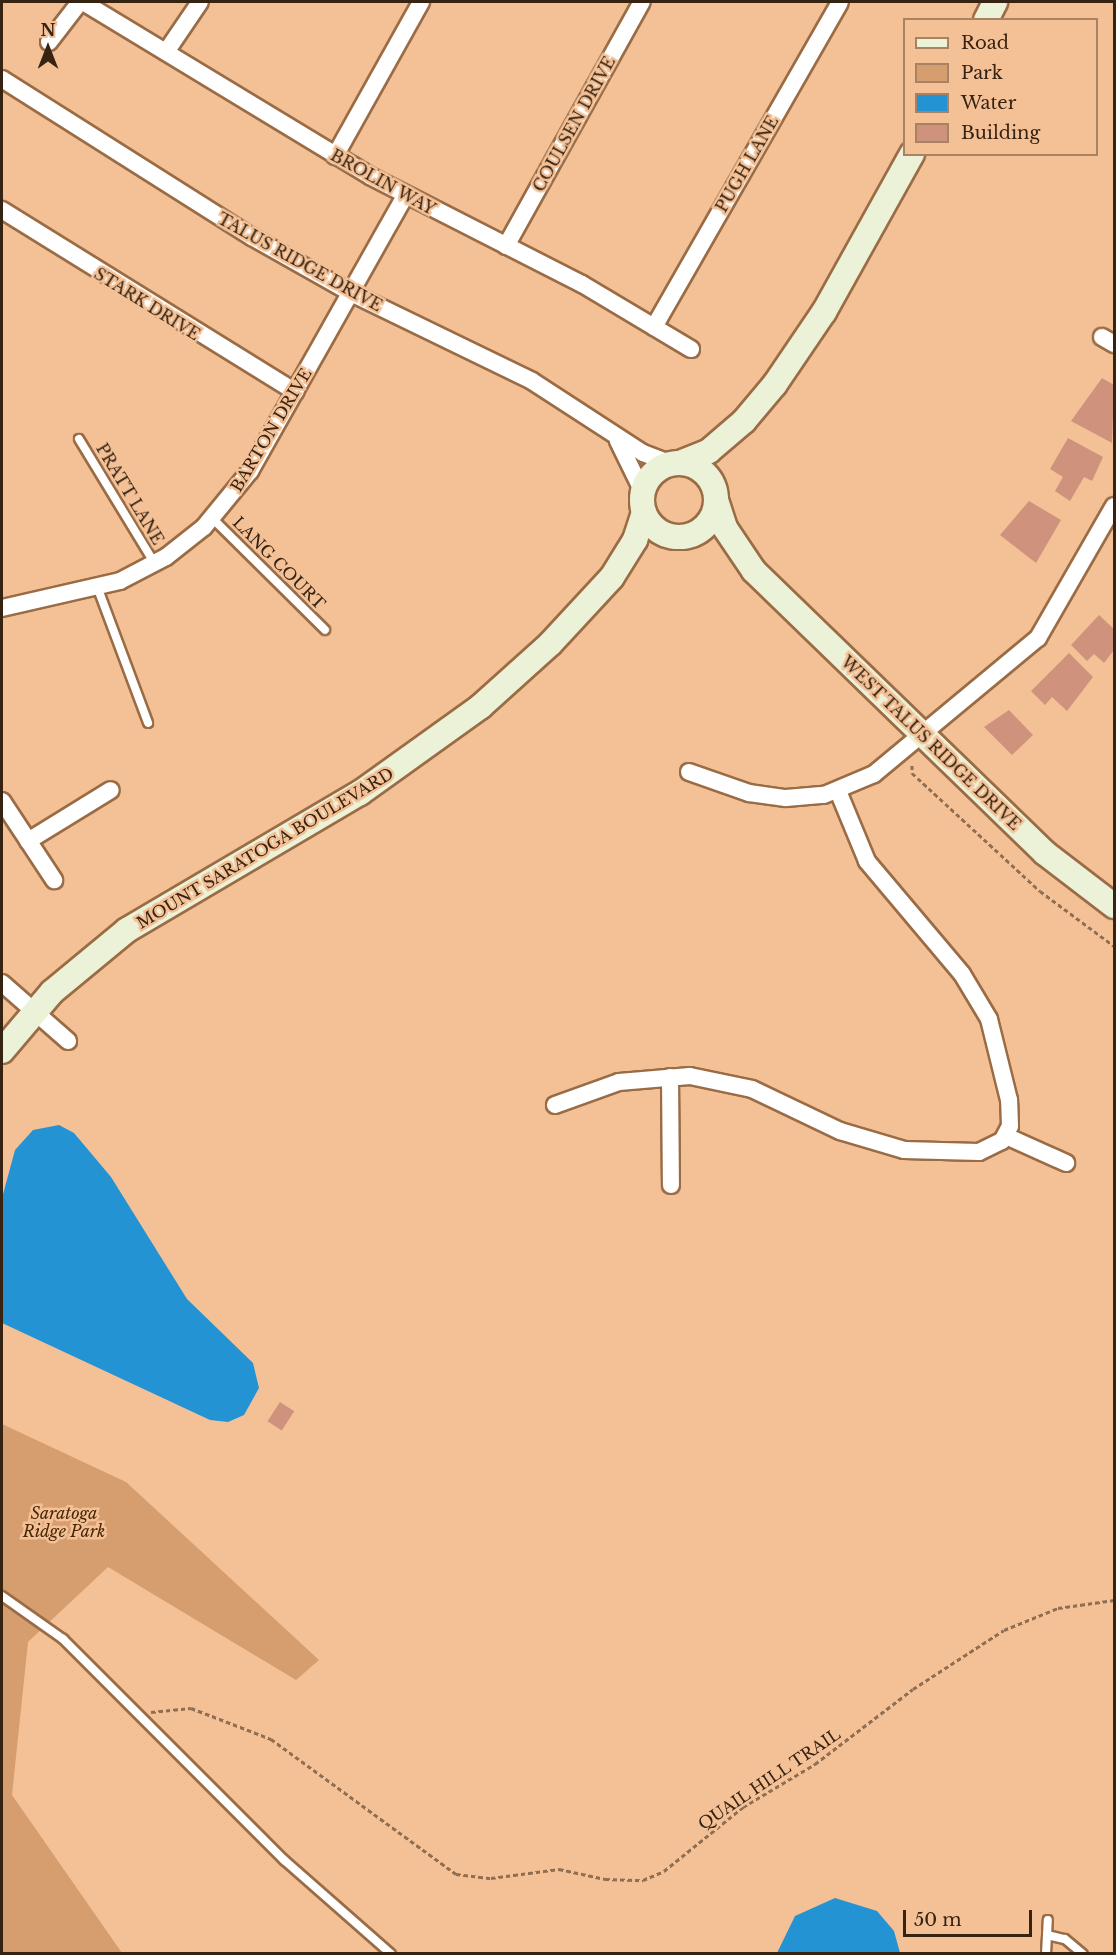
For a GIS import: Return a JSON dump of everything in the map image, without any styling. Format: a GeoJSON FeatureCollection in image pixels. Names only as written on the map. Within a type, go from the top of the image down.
{"type":"FeatureCollection","features":[{"type":"Feature","properties":{"kind":"street"},"geometry":{"type":"LineString","coordinates":[[49,42],[82,2]]}},
{"type":"Feature","properties":{"kind":"street","name":"BROLIN WAY"},"geometry":{"type":"LineString","coordinates":[[82,2],[334,156],[405,196],[506,246],[691,349]]}},
{"type":"Feature","properties":{"kind":"street"},"geometry":{"type":"LineString","coordinates":[[166,52],[200,2]]}},
{"type":"Feature","properties":{"kind":"street"},"geometry":{"type":"LineString","coordinates":[[334,156],[421,2]]}},
{"type":"Feature","properties":{"kind":"street","name":"COULSEN DRIVE"},"geometry":{"type":"LineString","coordinates":[[506,246],[642,2]]}},
{"type":"Feature","properties":{"kind":"street","name":"PUGH LANE"},"geometry":{"type":"LineString","coordinates":[[654,327],[840,2]]}},
{"type":"Feature","properties":{"kind":"street"},"geometry":{"type":"LineString","coordinates":[[987,18],[996,2]]}},
{"type":"Feature","properties":{"kind":"street","name":"TALUS RIDGE DRIVE"},"geometry":{"type":"LineString","coordinates":[[2,79],[205,209],[351,292],[532,381],[607,429],[676,464]]}},
{"type":"Feature","properties":{"kind":"street"},"geometry":{"type":"LineString","coordinates":[[744,421],[709,451],[656,471],[643,502],[652,525],[681,536],[706,525],[716,495],[720,467],[744,421],[824,312],[911,156]]}},
{"type":"Feature","properties":{"kind":"street","name":"BARTON DRIVE"},"geometry":{"type":"LineString","coordinates":[[2,608],[98,590],[155,564],[212,518],[250,471],[405,196]]}},
{"type":"Feature","properties":{"kind":"street","name":"STARK DRIVE"},"geometry":{"type":"LineString","coordinates":[[2,210],[158,312],[295,392]]}},
{"type":"Feature","properties":{"kind":"street","name":"TALUS RIDGE DRIVE"},"geometry":{"type":"LineString","coordinates":[[607,429],[630,458],[643,502]]}},
{"type":"Feature","properties":{"kind":"street"},"geometry":{"type":"LineString","coordinates":[[676,464],[698,468],[716,495]]}},
{"type":"Feature","properties":{"kind":"street","name":"WEST TALUS RIDGE DRIVE"},"geometry":{"type":"LineString","coordinates":[[716,495],[725,528],[754,571]]}},
{"type":"Feature","properties":{"kind":"street","name":"MOUNT SARATOGA BOULEVARD"},"geometry":{"type":"LineString","coordinates":[[2,1051],[33,1013],[127,930],[303,828],[448,733],[550,644],[612,577],[635,540],[643,502]]}},
{"type":"Feature","properties":{"kind":"street"},"geometry":{"type":"LineString","coordinates":[[689,772],[767,797],[838,791],[874,774],[926,737],[1038,638],[1114,506]]}},
{"type":"Feature","properties":{"kind":"street","name":"WEST TALUS RIDGE DRIVE"},"geometry":{"type":"LineString","coordinates":[[681,536],[714,543],[754,571],[1045,853],[1114,906]]}},
{"type":"Feature","properties":{"kind":"street","name":"MOUNT SARATOGA BOULEVARD"},"geometry":{"type":"LineString","coordinates":[[612,577],[681,536]]}},
{"type":"Feature","properties":{"kind":"street"},"geometry":{"type":"LineString","coordinates":[[28,841],[111,790]]}},
{"type":"Feature","properties":{"kind":"street"},"geometry":{"type":"LineString","coordinates":[[555,1105],[611,1084],[670,1077],[732,1083],[861,1139],[904,1150],[979,1152],[1006,1136],[1010,1121],[1006,1081],[985,1011],[962,974],[867,861],[838,791]]}},
{"type":"Feature","properties":{"kind":"street"},"geometry":{"type":"LineString","coordinates":[[2,801],[54,880]]}},
{"type":"Feature","properties":{"kind":"street"},"geometry":{"type":"LineString","coordinates":[[2,983],[33,1013],[69,1041]]}},
{"type":"Feature","properties":{"kind":"street"},"geometry":{"type":"LineString","coordinates":[[670,1077],[671,1185]]}},
{"type":"Feature","properties":{"kind":"street"},"geometry":{"type":"LineString","coordinates":[[1006,1136],[1066,1163]]}},
{"type":"Feature","properties":{"kind":"lane","name":"PRATT LANE"},"geometry":{"type":"LineString","coordinates":[[79,439],[155,564]]}},
{"type":"Feature","properties":{"kind":"lane","name":"LANG COURT"},"geometry":{"type":"LineString","coordinates":[[212,518],[325,630]]}},
{"type":"Feature","properties":{"kind":"lane"},"geometry":{"type":"LineString","coordinates":[[98,590],[148,723]]}},
{"type":"Feature","properties":{"kind":"lane"},"geometry":{"type":"LineString","coordinates":[[2,1596],[63,1639],[284,1860],[391,1953]]}},
{"type":"Feature","properties":{"kind":"lane"},"geometry":{"type":"LineString","coordinates":[[1046,1953],[1048,1920]]}},
{"type":"Feature","properties":{"kind":"lane"},"geometry":{"type":"LineString","coordinates":[[1047,1935],[1065,1939],[1083,1953]]}},
{"type":"Feature","properties":{"kind":"path"},"geometry":{"type":"LineString","coordinates":[[912,763],[912,773],[1040,891],[1114,946]]}},
{"type":"Feature","properties":{"kind":"path","name":"QUAIL HILL TRAIL"},"geometry":{"type":"LineString","coordinates":[[141,1717],[182,1707],[260,1734],[316,1767],[456,1874],[491,1878],[559,1869],[613,1880],[643,1880],[664,1871],[743,1807],[815,1764],[913,1689],[1004,1630],[1058,1608],[1114,1600]]}},
{"type":"Feature","properties":{"kind":"green space","name":"Saratoga Ridge Park"},"geometry":{"type":"Polygon","coordinates":[[[2,1424],[126,1482],[319,1660],[296,1680],[108,1567],[28,1642],[12,1795],[122,1953],[2,1954],[2,1424]]]}},
{"type":"Feature","properties":{"kind":"water"},"geometry":{"type":"Polygon","coordinates":[[[59,1125],[74,1133],[111,1177],[187,1299],[253,1363],[259,1388],[244,1415],[228,1422],[210,1420],[2,1323],[2,1198],[15,1150],[33,1130],[59,1125]]]}},
{"type":"Feature","properties":{"kind":"water"},"geometry":{"type":"Polygon","coordinates":[[[835,1898],[877,1911],[894,1931],[900,1953],[777,1953],[795,1916],[835,1898]]]}},
{"type":"Feature","properties":{"kind":"building"},"geometry":{"type":"Polygon","coordinates":[[[1102,378],[1114,385],[1112,443],[1071,421],[1102,378]]]}},
{"type":"Feature","properties":{"kind":"building"},"geometry":{"type":"Polygon","coordinates":[[[1068,438],[1103,457],[1092,481],[1084,477],[1070,501],[1055,491],[1063,477],[1050,469],[1068,438]]]}},
{"type":"Feature","properties":{"kind":"building"},"geometry":{"type":"Polygon","coordinates":[[[1029,501],[1061,520],[1036,563],[1000,535],[1029,501]]]}},
{"type":"Feature","properties":{"kind":"building"},"geometry":{"type":"Polygon","coordinates":[[[1099,615],[1114,629],[1114,650],[1104,663],[1094,654],[1087,661],[1071,645],[1099,615]]]}},
{"type":"Feature","properties":{"kind":"building"},"geometry":{"type":"Polygon","coordinates":[[[1069,653],[1093,677],[1067,711],[1052,697],[1045,705],[1031,691],[1069,653]]]}},
{"type":"Feature","properties":{"kind":"building"},"geometry":{"type":"Polygon","coordinates":[[[1009,710],[1033,735],[1012,755],[984,727],[1009,710]]]}},
{"type":"Feature","properties":{"kind":"building"},"geometry":{"type":"Polygon","coordinates":[[[280,1402],[294,1411],[282,1431],[267,1421],[280,1402]]]}}]}
